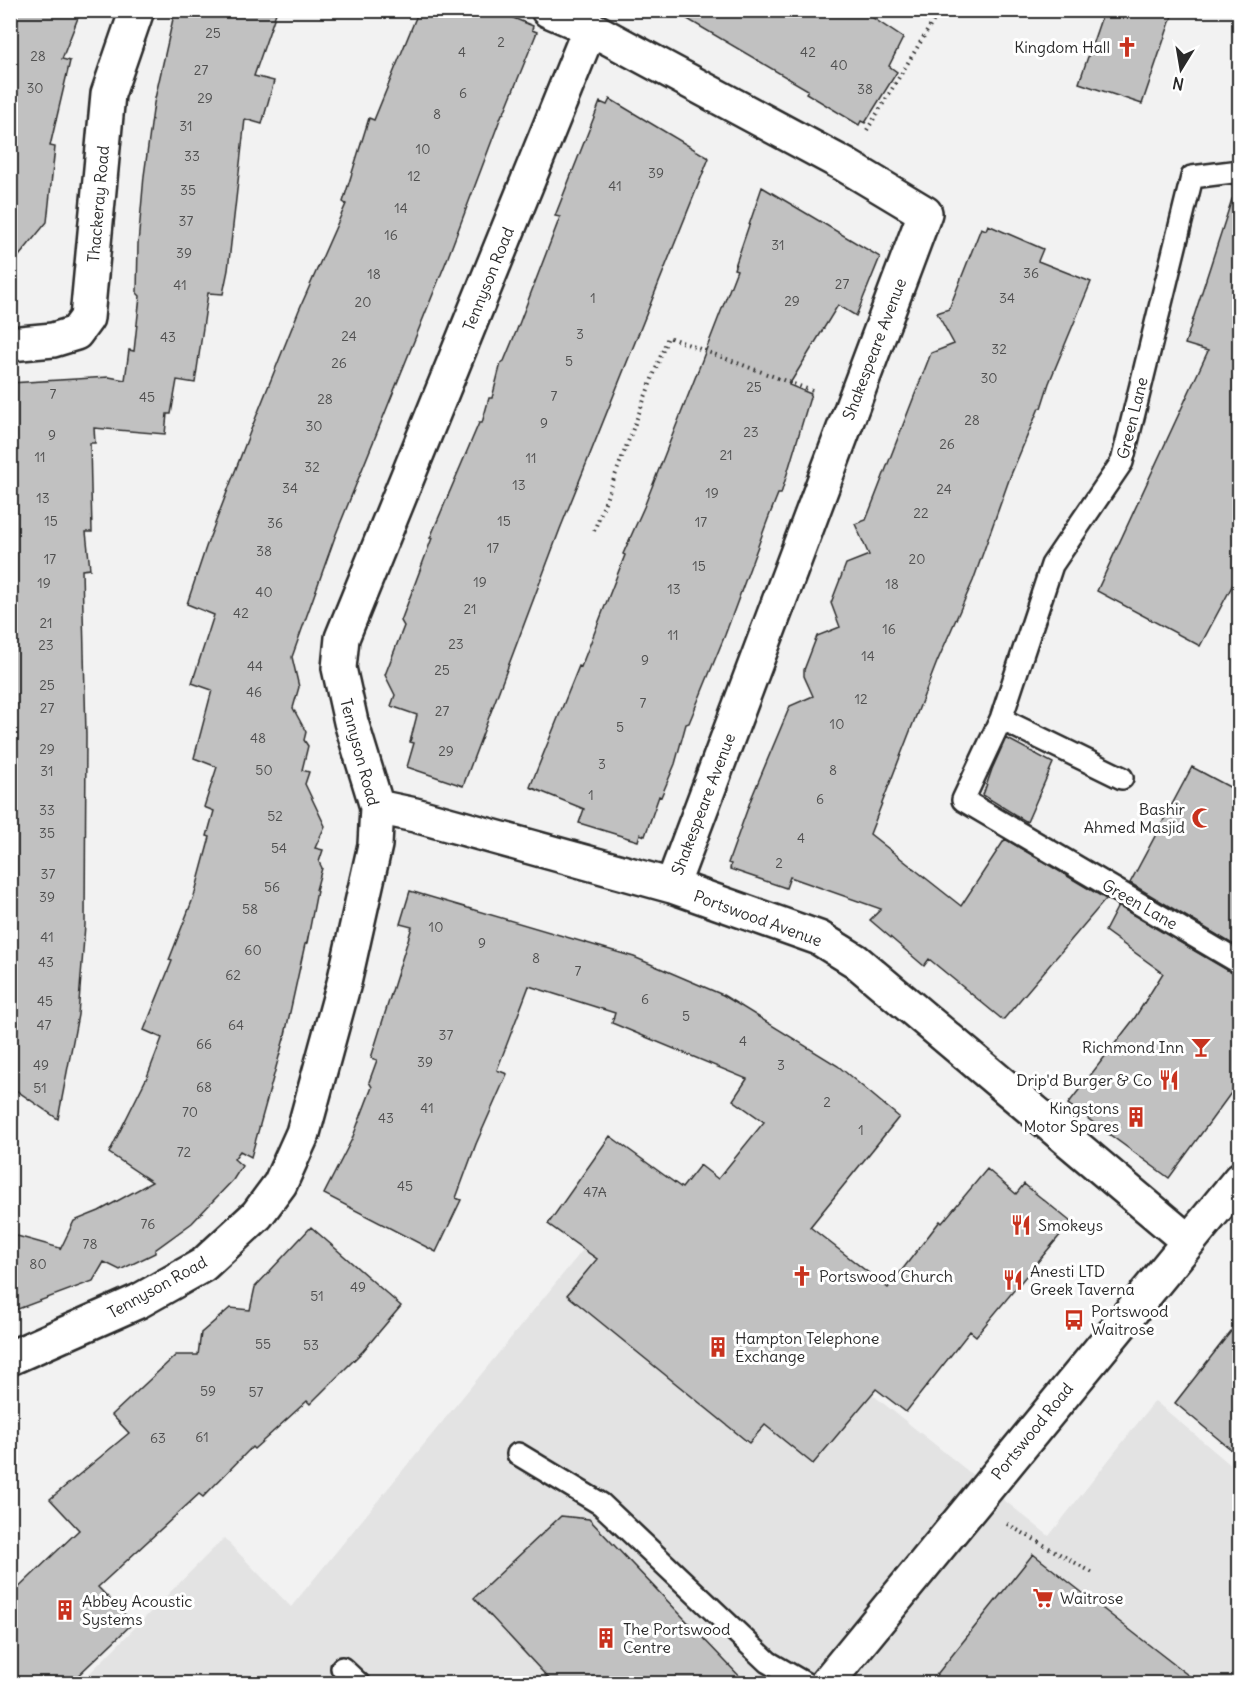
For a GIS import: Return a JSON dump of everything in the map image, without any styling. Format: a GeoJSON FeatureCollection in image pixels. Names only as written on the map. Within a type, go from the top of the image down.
{"type":"FeatureCollection","features":[{"type":"Feature","properties":{"kind":"street","name":"Thackeray Road"},"geometry":{"type":"LineString","coordinates":[[10,344],[53,340],[76,333],[87,318],[108,94],[137,10]]}},
{"type":"Feature","properties":{"kind":"street","name":"Shakespeare Avenue"},"geometry":{"type":"LineString","coordinates":[[548,10],[590,28],[845,165],[925,213],[672,886]]}},
{"type":"Feature","properties":{"kind":"street","name":"Tennyson Road"},"geometry":{"type":"LineString","coordinates":[[10,1358],[139,1301],[203,1265],[257,1215],[280,1184],[303,1133],[344,983],[375,845],[377,807],[351,722],[339,668],[342,638],[590,28]]}},
{"type":"Feature","properties":{"kind":"street","name":"Portswood Avenue"},"geometry":{"type":"LineString","coordinates":[[377,807],[415,815],[672,886],[819,938],[856,961],[1188,1241]]}},
{"type":"Feature","properties":{"kind":"street","name":"Portswood Road"},"geometry":{"type":"LineString","coordinates":[[826,1683],[1188,1241],[1235,1193]]}},
{"type":"Feature","properties":{"kind":"lane","name":"Green Lane"},"geometry":{"type":"LineString","coordinates":[[1239,171],[1192,177],[1122,462],[1052,565],[1001,719],[963,800],[1239,963]]}},
{"type":"Feature","properties":{"kind":"lane"},"geometry":{"type":"LineString","coordinates":[[1001,719],[1122,778]]}},
{"type":"Feature","properties":{"kind":"lane"},"geometry":{"type":"LineString","coordinates":[[518,1454],[601,1504],[768,1662],[806,1683]]}},
{"type":"Feature","properties":{"kind":"lane"},"geometry":{"type":"LineString","coordinates":[[342,1668],[359,1683]]}},
{"type":"Feature","properties":{"kind":"path"},"geometry":{"type":"LineString","coordinates":[[845,165],[940,10]]}},
{"type":"Feature","properties":{"kind":"path"},"geometry":{"type":"LineString","coordinates":[[594,531],[668,337],[853,406]]}},
{"type":"Feature","properties":{"kind":"path"},"geometry":{"type":"LineString","coordinates":[[972,1504],[1095,1574]]}},
{"type":"Feature","properties":{"kind":"shaded area"},"geometry":{"type":"Polygon","coordinates":[[[626,1197],[1049,1536],[1155,1401],[1239,1472],[1239,1683],[79,1684],[224,1538],[291,1607],[626,1197]]]}},
{"type":"Feature","properties":{"kind":"building"},"geometry":{"type":"Polygon","coordinates":[[[10,10],[81,10],[62,59],[70,61],[50,146],[55,147],[47,222],[10,267],[10,10]]]}},
{"type":"Feature","properties":{"kind":"building"},"geometry":{"type":"Polygon","coordinates":[[[175,10],[277,10],[254,76],[274,81],[262,124],[245,119],[228,270],[223,294],[208,293],[195,383],[177,380],[171,414],[167,414],[165,434],[94,428],[95,443],[90,443],[92,532],[86,532],[90,569],[82,570],[86,735],[85,925],[78,1015],[58,1119],[10,1086],[10,383],[109,377],[125,380],[129,350],[134,351],[140,296],[137,293],[138,244],[144,176],[154,103],[175,10]]]}},
{"type":"Feature","properties":{"kind":"building"},"geometry":{"type":"Polygon","coordinates":[[[419,10],[494,10],[533,26],[532,30],[537,32],[502,114],[448,257],[336,534],[292,657],[299,687],[293,708],[306,732],[304,740],[308,746],[302,770],[309,772],[305,784],[325,826],[315,848],[323,850],[319,862],[322,868],[285,1035],[251,1157],[240,1151],[234,1159],[242,1166],[233,1180],[192,1223],[155,1250],[155,1253],[120,1270],[104,1262],[93,1281],[10,1312],[10,1234],[60,1248],[60,1250],[74,1221],[99,1211],[152,1182],[109,1153],[147,1077],[162,1038],[144,1030],[172,961],[169,960],[194,896],[210,837],[207,836],[214,811],[204,807],[217,767],[194,758],[212,690],[192,683],[214,615],[187,604],[250,432],[299,310],[346,204],[343,202],[369,118],[374,120],[419,10]]]}},
{"type":"Feature","properties":{"kind":"building"},"geometry":{"type":"Polygon","coordinates":[[[672,10],[861,10],[903,38],[889,66],[897,72],[865,123],[861,121],[859,125],[806,93],[808,90],[672,10]]]}},
{"type":"Feature","properties":{"kind":"building","name":"Kingdom Hall"},"geometry":{"type":"Polygon","coordinates":[[[1104,10],[1174,10],[1142,104],[1079,83],[1104,10]]]}},
{"type":"Feature","properties":{"kind":"building"},"geometry":{"type":"Polygon","coordinates":[[[610,99],[709,158],[560,529],[463,786],[407,767],[414,743],[410,742],[417,715],[391,706],[395,695],[385,675],[404,626],[401,621],[432,538],[430,538],[479,423],[482,423],[489,398],[492,398],[501,363],[504,361],[516,332],[560,217],[555,216],[600,102],[607,105],[610,99]]]}},
{"type":"Feature","properties":{"kind":"building"},"geometry":{"type":"Polygon","coordinates":[[[762,187],[880,257],[856,316],[838,305],[789,385],[811,394],[781,494],[778,494],[725,635],[689,723],[686,724],[675,764],[661,797],[659,796],[645,836],[640,834],[638,841],[579,823],[584,809],[530,787],[579,666],[581,667],[625,555],[623,554],[644,507],[737,270],[734,269],[762,187]]]}},
{"type":"Feature","properties":{"kind":"building"},"geometry":{"type":"Polygon","coordinates":[[[1232,199],[1239,200],[1239,573],[1200,646],[1097,591],[1208,351],[1185,344],[1232,199]]]}},
{"type":"Feature","properties":{"kind":"building"},"geometry":{"type":"Polygon","coordinates":[[[988,225],[1043,249],[1038,261],[1091,282],[1041,408],[1039,408],[1010,477],[973,581],[937,662],[870,834],[961,906],[1005,839],[1106,899],[1003,1020],[929,959],[924,966],[870,920],[881,909],[790,877],[786,888],[730,869],[731,864],[728,863],[751,799],[790,706],[813,696],[804,676],[804,670],[817,636],[840,627],[831,603],[846,564],[869,555],[855,524],[866,520],[931,353],[954,344],[937,313],[949,309],[981,228],[986,230],[988,225]]]}},
{"type":"Feature","properties":{"kind":"building"},"geometry":{"type":"Polygon","coordinates":[[[1006,738],[1053,763],[1027,822],[983,795],[1006,738]]]}},
{"type":"Feature","properties":{"kind":"building"},"geometry":{"type":"Polygon","coordinates":[[[1192,767],[1239,792],[1239,948],[1130,883],[1192,767]]]}},
{"type":"Feature","properties":{"kind":"building"},"geometry":{"type":"Polygon","coordinates":[[[410,891],[634,957],[723,995],[838,1066],[899,1117],[810,1227],[888,1288],[940,1221],[942,1223],[987,1169],[1016,1194],[1024,1184],[1071,1222],[976,1336],[970,1331],[906,1412],[876,1389],[813,1464],[765,1425],[749,1443],[567,1295],[597,1259],[548,1224],[610,1136],[682,1188],[700,1165],[718,1179],[764,1122],[733,1100],[747,1079],[612,1023],[615,1013],[529,986],[497,1070],[507,1074],[476,1144],[456,1198],[461,1200],[436,1252],[324,1194],[352,1139],[372,1087],[369,1082],[377,1060],[371,1058],[412,927],[400,924],[410,891]]]}},
{"type":"Feature","properties":{"kind":"building"},"geometry":{"type":"Polygon","coordinates":[[[1118,906],[1239,976],[1239,1082],[1169,1178],[1068,1104],[1134,1019],[1163,973],[1105,931],[1118,906]]]}},
{"type":"Feature","properties":{"kind":"building"},"geometry":{"type":"Polygon","coordinates":[[[311,1227],[401,1306],[363,1351],[310,1404],[307,1401],[254,1449],[252,1447],[203,1497],[199,1494],[98,1587],[133,1623],[70,1683],[21,1683],[10,1673],[10,1596],[79,1530],[50,1499],[129,1433],[112,1415],[176,1355],[198,1355],[201,1333],[230,1308],[250,1310],[255,1287],[311,1227]]]}},
{"type":"Feature","properties":{"kind":"building"},"geometry":{"type":"Polygon","coordinates":[[[1239,1321],[1239,1456],[1175,1403],[1239,1321]]]}},
{"type":"Feature","properties":{"kind":"building","name":"The Portswood Centre"},"geometry":{"type":"Polygon","coordinates":[[[561,1516],[589,1519],[746,1683],[553,1683],[474,1598],[561,1516]]]}},
{"type":"Feature","properties":{"kind":"building","name":"Waitrose"},"geometry":{"type":"Polygon","coordinates":[[[1033,1554],[1144,1641],[1198,1683],[930,1683],[1033,1554]]]}},
{"type":"Feature","properties":{"kind":"place","name":"Kingdom Hall"},"geometry":{"type":"Point","coordinates":[1127,47]}},
{"type":"Feature","properties":{"kind":"place","name":"Bashir Ahmed Masjid"},"geometry":{"type":"Point","coordinates":[1202,818]}},
{"type":"Feature","properties":{"kind":"place","name":"Richmond Inn"},"geometry":{"type":"Point","coordinates":[1201,1047]}},
{"type":"Feature","properties":{"kind":"place","name":"Drip'd Burger & Co"},"geometry":{"type":"Point","coordinates":[1169,1080]}},
{"type":"Feature","properties":{"kind":"place","name":"Kingstons Motor Spares"},"geometry":{"type":"Point","coordinates":[1136,1117]}},
{"type":"Feature","properties":{"kind":"place","name":"Smokeys"},"geometry":{"type":"Point","coordinates":[1021,1225]}},
{"type":"Feature","properties":{"kind":"place","name":"Portswood Church"},"geometry":{"type":"Point","coordinates":[802,1276]}},
{"type":"Feature","properties":{"kind":"place","name":"Anesti LTD Greek Taverna"},"geometry":{"type":"Point","coordinates":[1013,1280]}},
{"type":"Feature","properties":{"kind":"place","name":"Portswood Waitrose"},"geometry":{"type":"Point","coordinates":[1074,1320]}},
{"type":"Feature","properties":{"kind":"place","name":"Hampton Telephone Exchange"},"geometry":{"type":"Point","coordinates":[718,1347]}},
{"type":"Feature","properties":{"kind":"place","name":"Waitrose"},"geometry":{"type":"Point","coordinates":[1043,1598]}},
{"type":"Feature","properties":{"kind":"place","name":"Abbey Acoustic Systems"},"geometry":{"type":"Point","coordinates":[65,1610]}},
{"type":"Feature","properties":{"kind":"place","name":"The Portswood Centre"},"geometry":{"type":"Point","coordinates":[606,1638]}}]}
